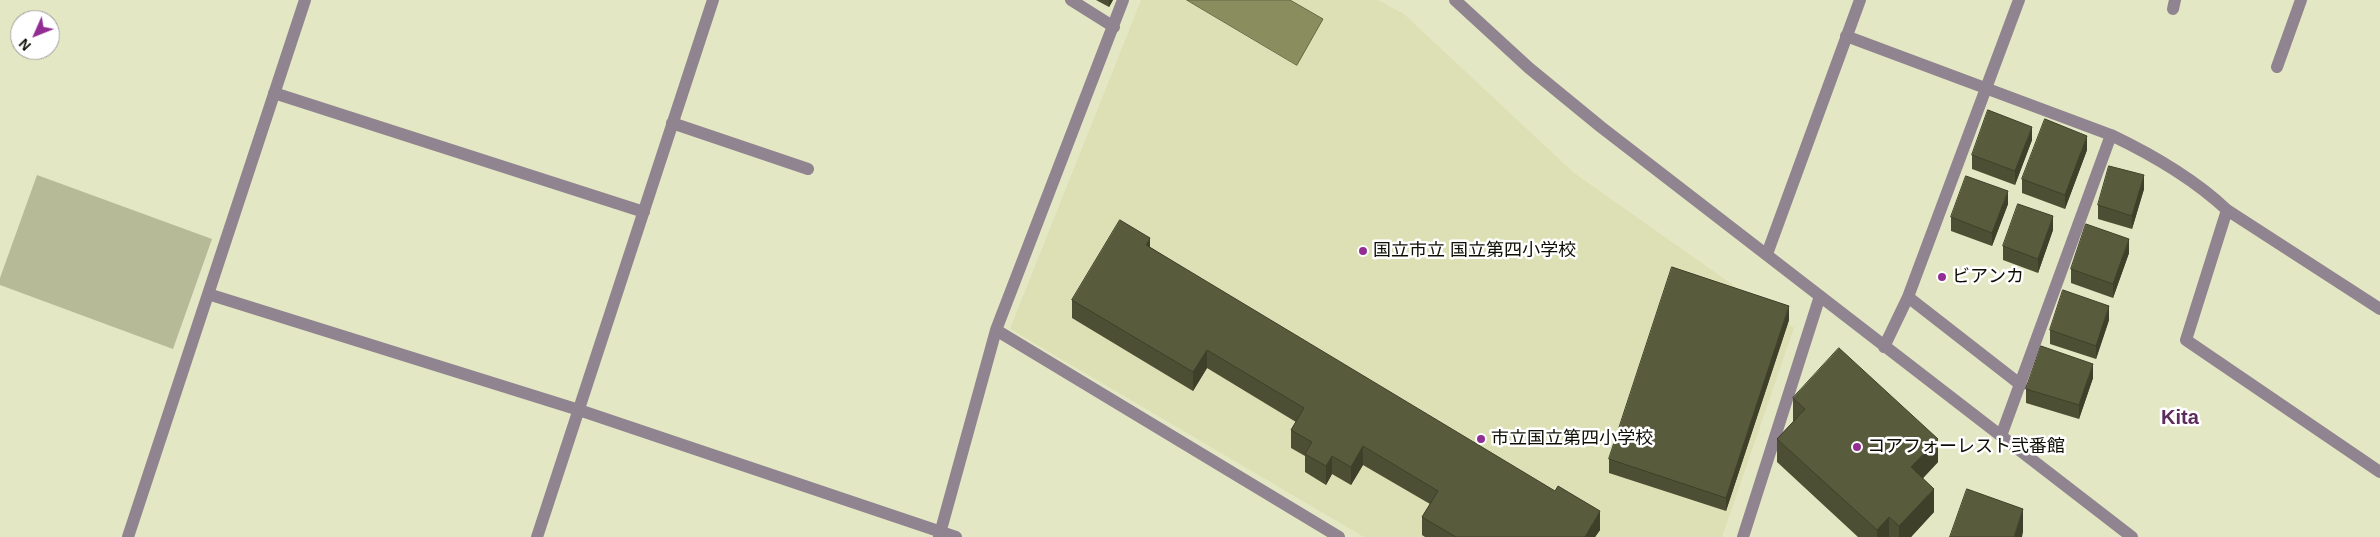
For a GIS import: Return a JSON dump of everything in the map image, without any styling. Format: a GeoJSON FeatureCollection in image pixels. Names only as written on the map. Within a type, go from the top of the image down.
{"type":"FeatureCollection","features":[{"type":"Feature","properties":{"kind":"street"},"geometry":{"type":"LineString","coordinates":[[128,537],[305,0]]}},
{"type":"Feature","properties":{"kind":"street"},"geometry":{"type":"LineString","coordinates":[[537,537],[713,0]]}},
{"type":"Feature","properties":{"kind":"street"},"geometry":{"type":"LineString","coordinates":[[1071,0],[1114,27]]}},
{"type":"Feature","properties":{"kind":"street"},"geometry":{"type":"LineString","coordinates":[[940,535],[996,330],[1123,0]]}},
{"type":"Feature","properties":{"kind":"street"},"geometry":{"type":"LineString","coordinates":[[1455,0],[1529,68],[1601,127],[2132,537]]}},
{"type":"Feature","properties":{"kind":"street"},"geometry":{"type":"LineString","coordinates":[[1767,254],[1860,0]]}},
{"type":"Feature","properties":{"kind":"street"},"geometry":{"type":"LineString","coordinates":[[1884,347],[1908,297],[2019,0]]}},
{"type":"Feature","properties":{"kind":"street"},"geometry":{"type":"LineString","coordinates":[[2277,67],[2302,0]]}},
{"type":"Feature","properties":{"kind":"street"},"geometry":{"type":"LineString","coordinates":[[1846,36],[2111,135],[2148,152],[2207,191],[2227,210],[2380,309]]}},
{"type":"Feature","properties":{"kind":"street"},"geometry":{"type":"LineString","coordinates":[[274,93],[644,212]]}},
{"type":"Feature","properties":{"kind":"street"},"geometry":{"type":"LineString","coordinates":[[672,123],[808,169]]}},
{"type":"Feature","properties":{"kind":"street"},"geometry":{"type":"LineString","coordinates":[[2001,436],[2111,135]]}},
{"type":"Feature","properties":{"kind":"street"},"geometry":{"type":"LineString","coordinates":[[2227,210],[2186,340],[2380,472]]}},
{"type":"Feature","properties":{"kind":"street"},"geometry":{"type":"LineString","coordinates":[[208,294],[579,410],[940,535],[956,537]]}},
{"type":"Feature","properties":{"kind":"street"},"geometry":{"type":"LineString","coordinates":[[1743,537],[1820,296]]}},
{"type":"Feature","properties":{"kind":"street"},"geometry":{"type":"LineString","coordinates":[[1908,297],[2021,385]]}},
{"type":"Feature","properties":{"kind":"street"},"geometry":{"type":"LineString","coordinates":[[996,330],[1339,537]]}},
{"type":"Feature","properties":{"kind":"shaded area","name":"国立市立 国立第四小学校"},"geometry":{"type":"Polygon","coordinates":[[[1141,0],[1378,0],[1404,14],[1574,173],[1794,328],[1722,537],[1364,537],[1010,329],[1141,0]]]}},
{"type":"Feature","properties":{"kind":"shaded area"},"geometry":{"type":"Polygon","coordinates":[[[1187,0],[1290,0],[1323,19],[1297,65],[1187,0]]]}},
{"type":"Feature","properties":{"kind":"shaded area"},"geometry":{"type":"Polygon","coordinates":[[[37,175],[212,239],[173,349],[0,285],[0,278],[37,175]]]}},
{"type":"Feature","properties":{"kind":"building"},"geometry":{"type":"Polygon","coordinates":[[[1988,110],[2032,127],[2015,171],[1972,155],[1988,110]]]}},
{"type":"Feature","properties":{"kind":"building"},"geometry":{"type":"Polygon","coordinates":[[[2045,119],[2087,136],[2065,195],[2022,179],[2045,119]]]}},
{"type":"Feature","properties":{"kind":"building"},"geometry":{"type":"Polygon","coordinates":[[[2109,166],[2144,175],[2132,216],[2098,205],[2109,166]]]}},
{"type":"Feature","properties":{"kind":"building"},"geometry":{"type":"Polygon","coordinates":[[[1966,176],[2008,191],[1992,233],[1951,217],[1966,176]]]}},
{"type":"Feature","properties":{"kind":"building"},"geometry":{"type":"Polygon","coordinates":[[[2018,204],[2053,216],[2038,259],[2003,246],[2018,204]]]}},
{"type":"Feature","properties":{"kind":"building"},"geometry":{"type":"Polygon","coordinates":[[[1120,220],[1150,238],[1146,245],[1555,491],[1558,486],[1600,511],[1585,537],[1456,537],[1422,517],[1438,491],[1363,446],[1351,467],[1332,456],[1326,466],[1305,454],[1312,442],[1291,430],[1304,408],[1207,350],[1193,372],[1072,300],[1120,220]]]}},
{"type":"Feature","properties":{"kind":"building"},"geometry":{"type":"Polygon","coordinates":[[[2086,224],[2129,239],[2113,284],[2071,269],[2086,224]]]}},
{"type":"Feature","properties":{"kind":"building"},"geometry":{"type":"Polygon","coordinates":[[[1672,267],[1789,306],[1726,498],[1609,459],[1672,267]]]}},
{"type":"Feature","properties":{"kind":"building"},"geometry":{"type":"Polygon","coordinates":[[[2063,290],[2109,306],[2096,346],[2050,330],[2063,290]]]}},
{"type":"Feature","properties":{"kind":"building"},"geometry":{"type":"Polygon","coordinates":[[[2041,346],[2093,364],[2079,405],[2026,389],[2041,346]]]}},
{"type":"Feature","properties":{"kind":"building","name":"コアフォーレスト弐番館"},"geometry":{"type":"Polygon","coordinates":[[[1839,348],[1938,439],[1911,467],[1934,489],[1899,526],[1889,517],[1877,530],[1777,439],[1805,409],[1793,398],[1839,348]]]}},
{"type":"Feature","properties":{"kind":"building"},"geometry":{"type":"Polygon","coordinates":[[[1967,489],[2023,509],[2014,537],[1950,537],[1967,489]]]}},
{"type":"Feature","properties":{"kind":"place","name":"国立市立 国立第四小学校"},"geometry":{"type":"Point","coordinates":[1363,251]}},
{"type":"Feature","properties":{"kind":"place","name":"ビアンカ"},"geometry":{"type":"Point","coordinates":[1942,277]}},
{"type":"Feature","properties":{"kind":"place","name":"市立国立第四小学校"},"geometry":{"type":"Point","coordinates":[1481,439]}},
{"type":"Feature","properties":{"kind":"place","name":"コアフォーレスト弐番館"},"geometry":{"type":"Point","coordinates":[1857,447]}},
{"type":"Feature","properties":{"kind":"district","name":"Kita"},"geometry":{"type":"Point","coordinates":[2180,418]}}]}
